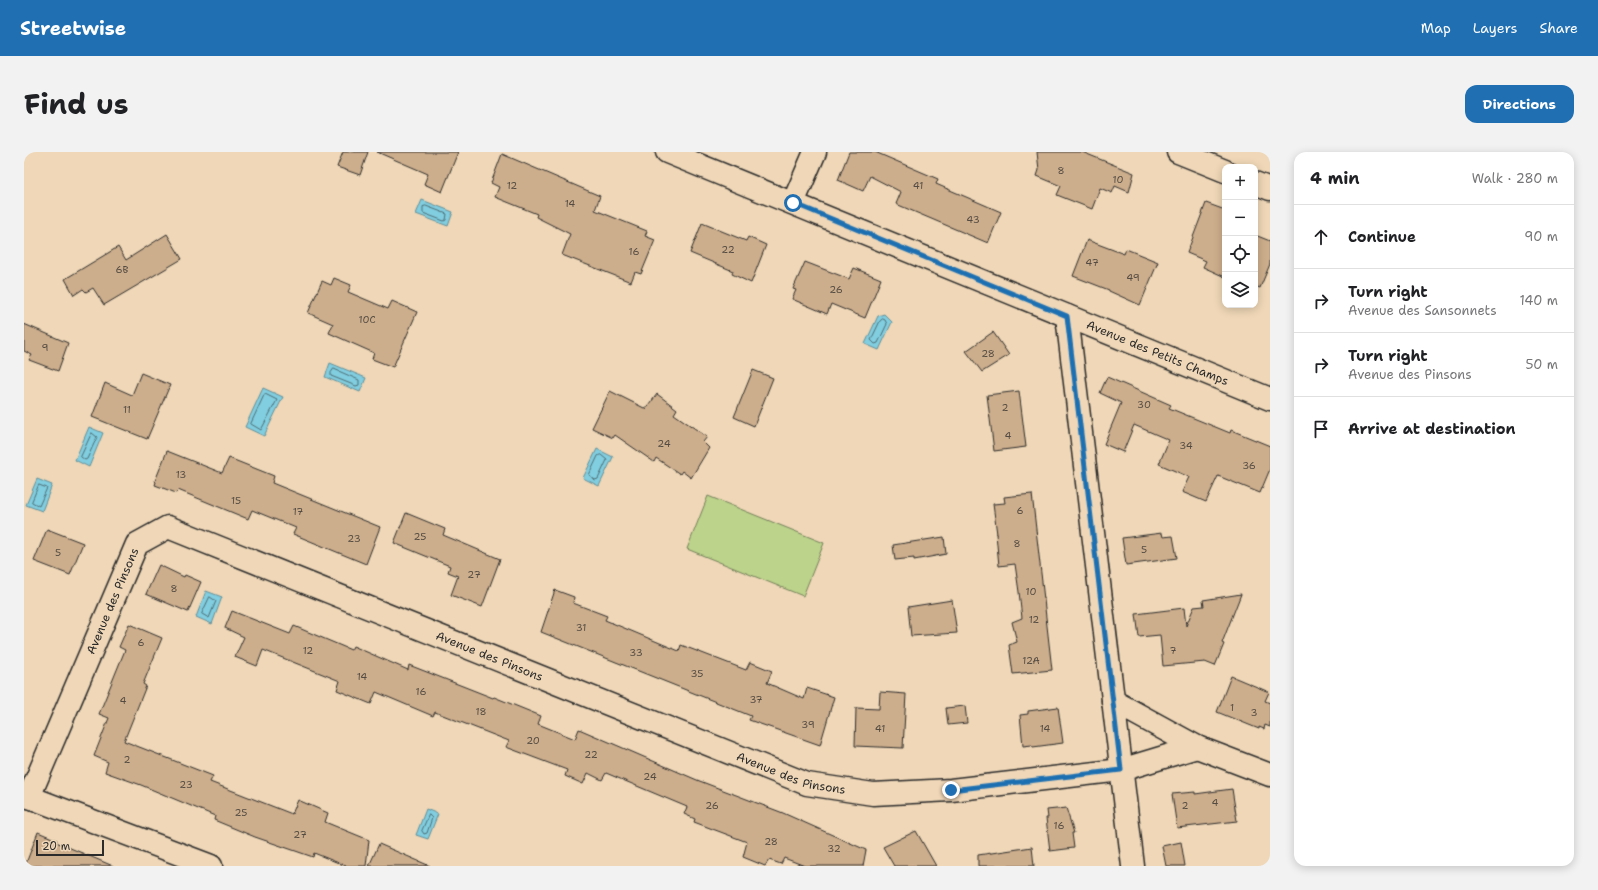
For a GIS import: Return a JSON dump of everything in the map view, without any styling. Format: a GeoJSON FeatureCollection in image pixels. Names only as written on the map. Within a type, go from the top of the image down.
{"type":"FeatureCollection","features":[{"type":"Feature","properties":{"kind":"street","name":"Avenue des Petits Champs"},"geometry":{"type":"LineString","coordinates":[[667,152],[1270,399]]}},
{"type":"Feature","properties":{"kind":"street"},"geometry":{"type":"LineString","coordinates":[[793,203],[815,152]]}},
{"type":"Feature","properties":{"kind":"street"},"geometry":{"type":"LineString","coordinates":[[1178,152],[1222,170]]}},
{"type":"Feature","properties":{"kind":"street"},"geometry":{"type":"LineString","coordinates":[[1258,184],[1270,189]]}},
{"type":"Feature","properties":{"kind":"street"},"geometry":{"type":"LineString","coordinates":[[1067,316],[1132,866]]}},
{"type":"Feature","properties":{"kind":"street","name":"Avenue des Pinsons"},"geometry":{"type":"LineString","coordinates":[[26,796],[137,544],[168,527],[807,784],[873,794],[951,790],[1121,770]]}},
{"type":"Feature","properties":{"kind":"street"},"geometry":{"type":"LineString","coordinates":[[1113,701],[1197,747],[1270,775]]}},
{"type":"Feature","properties":{"kind":"street"},"geometry":{"type":"LineString","coordinates":[[1121,770],[1197,747]]}},
{"type":"Feature","properties":{"kind":"street"},"geometry":{"type":"LineString","coordinates":[[26,796],[211,866]]}},
{"type":"Feature","properties":{"kind":"green space"},"geometry":{"type":"Polygon","coordinates":[[[708,496],[824,543],[803,596],[687,549],[708,496]]]}},
{"type":"Feature","properties":{"kind":"water"},"geometry":{"type":"Polygon","coordinates":[[[422,200],[453,212],[448,226],[416,214],[422,200]]]}},
{"type":"Feature","properties":{"kind":"water"},"geometry":{"type":"Polygon","coordinates":[[[884,314],[892,322],[879,350],[865,344],[878,316],[884,314]]]}},
{"type":"Feature","properties":{"kind":"water"},"geometry":{"type":"Polygon","coordinates":[[[330,363],[366,378],[360,392],[325,377],[330,363]]]}},
{"type":"Feature","properties":{"kind":"water"},"geometry":{"type":"Polygon","coordinates":[[[263,388],[283,397],[264,436],[245,427],[263,388]]]}},
{"type":"Feature","properties":{"kind":"water"},"geometry":{"type":"Polygon","coordinates":[[[89,427],[103,433],[89,467],[75,460],[89,427]]]}},
{"type":"Feature","properties":{"kind":"water"},"geometry":{"type":"Polygon","coordinates":[[[597,449],[613,457],[599,486],[583,478],[597,449]]]}},
{"type":"Feature","properties":{"kind":"water"},"geometry":{"type":"Polygon","coordinates":[[[37,479],[52,485],[42,511],[26,505],[37,479]]]}},
{"type":"Feature","properties":{"kind":"water"},"geometry":{"type":"Polygon","coordinates":[[[206,591],[222,597],[212,624],[196,617],[206,591]]]}},
{"type":"Feature","properties":{"kind":"water"},"geometry":{"type":"Polygon","coordinates":[[[426,809],[438,814],[428,839],[416,835],[426,809]]]}},
{"type":"Feature","properties":{"kind":"building"},"geometry":{"type":"Polygon","coordinates":[[[343,152],[368,152],[360,175],[337,167],[343,152]]]}},
{"type":"Feature","properties":{"kind":"building"},"geometry":{"type":"Polygon","coordinates":[[[377,152],[458,152],[442,192],[424,184],[428,174],[377,152]]]}},
{"type":"Feature","properties":{"kind":"building"},"geometry":{"type":"Polygon","coordinates":[[[849,152],[875,152],[938,179],[936,184],[1001,212],[988,243],[896,204],[901,192],[870,176],[863,191],[838,180],[849,152]]]}},
{"type":"Feature","properties":{"kind":"building"},"geometry":{"type":"Polygon","coordinates":[[[1037,152],[1082,152],[1134,173],[1129,192],[1115,186],[1112,193],[1100,188],[1092,209],[1057,195],[1061,186],[1037,176],[1039,170],[1037,152]]]}},
{"type":"Feature","properties":{"kind":"building"},"geometry":{"type":"Polygon","coordinates":[[[502,154],[600,196],[595,210],[647,231],[645,236],[655,240],[641,274],[635,272],[631,282],[562,255],[570,234],[536,217],[537,214],[495,197],[499,187],[491,183],[502,154]]]}},
{"type":"Feature","properties":{"kind":"building"},"geometry":{"type":"Polygon","coordinates":[[[1206,203],[1222,209],[1222,276],[1203,267],[1206,261],[1187,253],[1206,203]]]}},
{"type":"Feature","properties":{"kind":"building"},"geometry":{"type":"Polygon","coordinates":[[[702,223],[746,241],[748,237],[766,245],[751,283],[732,274],[733,271],[690,253],[702,223]]]}},
{"type":"Feature","properties":{"kind":"building"},"geometry":{"type":"Polygon","coordinates":[[[167,234],[182,259],[104,305],[93,288],[86,292],[83,289],[74,295],[65,279],[118,247],[126,260],[167,234]]]}},
{"type":"Feature","properties":{"kind":"building"},"geometry":{"type":"Polygon","coordinates":[[[1258,236],[1270,241],[1270,264],[1260,288],[1258,287],[1258,236]]]}},
{"type":"Feature","properties":{"kind":"building"},"geometry":{"type":"Polygon","coordinates":[[[1087,240],[1124,254],[1126,249],[1158,262],[1140,305],[1109,290],[1073,276],[1087,240]]]}},
{"type":"Feature","properties":{"kind":"building"},"geometry":{"type":"Polygon","coordinates":[[[805,262],[849,279],[854,268],[881,279],[865,318],[831,304],[827,314],[792,299],[796,290],[793,289],[805,262]]]}},
{"type":"Feature","properties":{"kind":"building"},"geometry":{"type":"Polygon","coordinates":[[[334,278],[351,285],[348,292],[388,309],[392,301],[417,312],[393,367],[372,359],[374,353],[329,333],[333,324],[308,313],[322,281],[331,285],[334,278]]]}},
{"type":"Feature","properties":{"kind":"building"},"geometry":{"type":"Polygon","coordinates":[[[24,324],[68,343],[58,371],[29,360],[32,355],[24,351],[24,324]]]}},
{"type":"Feature","properties":{"kind":"building"},"geometry":{"type":"Polygon","coordinates":[[[993,332],[1009,355],[982,372],[966,351],[993,332]]]}},
{"type":"Feature","properties":{"kind":"building"},"geometry":{"type":"Polygon","coordinates":[[[753,370],[773,378],[754,426],[734,417],[753,370]]]}},
{"type":"Feature","properties":{"kind":"building"},"geometry":{"type":"Polygon","coordinates":[[[141,373],[170,385],[147,439],[92,417],[105,383],[132,395],[141,373]]]}},
{"type":"Feature","properties":{"kind":"building"},"geometry":{"type":"Polygon","coordinates":[[[1107,377],[1171,405],[1169,408],[1230,433],[1231,430],[1270,446],[1270,469],[1260,493],[1218,476],[1206,502],[1182,492],[1189,477],[1159,464],[1169,440],[1134,425],[1123,452],[1104,444],[1121,403],[1100,393],[1107,377]]]}},
{"type":"Feature","properties":{"kind":"building"},"geometry":{"type":"Polygon","coordinates":[[[610,391],[646,409],[657,394],[677,409],[674,414],[707,437],[703,442],[709,448],[691,478],[682,471],[680,474],[656,458],[654,462],[615,435],[613,438],[592,428],[610,391]]]}},
{"type":"Feature","properties":{"kind":"building"},"geometry":{"type":"Polygon","coordinates":[[[1019,391],[1026,447],[994,451],[987,395],[1019,391]]]}},
{"type":"Feature","properties":{"kind":"building"},"geometry":{"type":"Polygon","coordinates":[[[167,451],[222,473],[229,458],[274,476],[272,483],[380,527],[366,564],[293,534],[296,528],[252,510],[248,519],[178,490],[176,493],[155,485],[155,481],[167,451]]]}},
{"type":"Feature","properties":{"kind":"building"},"geometry":{"type":"Polygon","coordinates":[[[1032,494],[1052,670],[1013,674],[1009,645],[1017,642],[1012,622],[1022,618],[1019,592],[1015,564],[999,566],[993,504],[1005,503],[1004,497],[1032,494]]]}},
{"type":"Feature","properties":{"kind":"building"},"geometry":{"type":"Polygon","coordinates":[[[406,513],[445,529],[443,535],[500,559],[482,607],[451,595],[458,576],[448,572],[450,566],[394,543],[406,513]]]}},
{"type":"Feature","properties":{"kind":"building"},"geometry":{"type":"Polygon","coordinates":[[[47,529],[83,543],[70,575],[34,561],[47,529]]]}},
{"type":"Feature","properties":{"kind":"building"},"geometry":{"type":"Polygon","coordinates":[[[1162,533],[1163,537],[1173,536],[1177,558],[1126,565],[1122,538],[1162,533]]]}},
{"type":"Feature","properties":{"kind":"building"},"geometry":{"type":"Polygon","coordinates":[[[944,537],[946,554],[914,560],[914,558],[895,560],[893,545],[944,537]]]}},
{"type":"Feature","properties":{"kind":"building"},"geometry":{"type":"Polygon","coordinates":[[[159,565],[184,577],[185,575],[201,582],[188,612],[146,594],[159,565]]]}},
{"type":"Feature","properties":{"kind":"building"},"geometry":{"type":"Polygon","coordinates":[[[555,590],[574,597],[573,603],[607,616],[605,620],[679,651],[681,645],[746,670],[750,662],[772,671],[767,683],[804,699],[807,688],[834,697],[820,745],[749,720],[751,716],[541,632],[555,590]]]}},
{"type":"Feature","properties":{"kind":"building"},"geometry":{"type":"Polygon","coordinates":[[[1241,594],[1222,643],[1224,644],[1215,666],[1205,662],[1163,666],[1160,635],[1139,637],[1136,614],[1184,608],[1186,626],[1194,607],[1204,606],[1203,600],[1241,594]]]}},
{"type":"Feature","properties":{"kind":"building"},"geometry":{"type":"Polygon","coordinates":[[[952,600],[957,633],[911,636],[908,607],[952,600]]]}},
{"type":"Feature","properties":{"kind":"building"},"geometry":{"type":"Polygon","coordinates":[[[232,611],[290,634],[294,626],[351,650],[353,646],[408,670],[409,665],[541,716],[538,724],[575,739],[579,729],[697,780],[783,813],[866,850],[863,866],[805,866],[784,858],[781,864],[769,860],[765,866],[743,857],[747,842],[694,822],[695,819],[684,814],[687,807],[606,773],[602,780],[588,773],[583,784],[565,776],[567,770],[506,747],[509,741],[435,712],[433,716],[376,692],[371,704],[337,690],[340,681],[263,650],[257,666],[235,657],[244,637],[225,628],[232,611]]]}},
{"type":"Feature","properties":{"kind":"building"},"geometry":{"type":"Polygon","coordinates":[[[129,624],[162,638],[143,684],[146,686],[124,741],[213,776],[210,782],[292,814],[298,800],[328,813],[325,822],[369,840],[366,866],[346,866],[314,853],[313,857],[255,837],[214,820],[215,816],[141,785],[105,772],[108,762],[94,756],[109,718],[99,714],[125,650],[119,647],[129,624]]]}},
{"type":"Feature","properties":{"kind":"building"},"geometry":{"type":"Polygon","coordinates":[[[1231,676],[1269,692],[1265,701],[1270,703],[1270,727],[1265,725],[1264,729],[1259,727],[1259,729],[1217,712],[1231,676]]]}},
{"type":"Feature","properties":{"kind":"building"},"geometry":{"type":"Polygon","coordinates":[[[880,692],[906,694],[903,748],[855,746],[856,708],[879,709],[880,692]]]}},
{"type":"Feature","properties":{"kind":"building"},"geometry":{"type":"Polygon","coordinates":[[[965,706],[967,723],[948,725],[946,708],[965,706]]]}},
{"type":"Feature","properties":{"kind":"building"},"geometry":{"type":"Polygon","coordinates":[[[1058,707],[1063,743],[1033,747],[1032,745],[1023,746],[1020,715],[1028,714],[1028,711],[1058,707]]]}},
{"type":"Feature","properties":{"kind":"building"},"geometry":{"type":"Polygon","coordinates":[[[1232,789],[1237,821],[1177,828],[1172,794],[1195,792],[1195,794],[1232,789]]]}},
{"type":"Feature","properties":{"kind":"building"},"geometry":{"type":"Polygon","coordinates":[[[1066,808],[1074,833],[1072,833],[1074,848],[1050,851],[1046,818],[1048,818],[1047,810],[1066,808]]]}},
{"type":"Feature","properties":{"kind":"building"},"geometry":{"type":"Polygon","coordinates":[[[916,831],[936,866],[894,866],[883,847],[916,831]]]}},
{"type":"Feature","properties":{"kind":"building"},"geometry":{"type":"Polygon","coordinates":[[[38,832],[57,840],[56,842],[113,866],[25,866],[38,832]]]}},
{"type":"Feature","properties":{"kind":"building"},"geometry":{"type":"Polygon","coordinates":[[[1181,842],[1185,866],[1166,866],[1162,846],[1181,842]]]}},
{"type":"Feature","properties":{"kind":"building"},"geometry":{"type":"Polygon","coordinates":[[[379,844],[430,866],[369,866],[379,844]]]}},
{"type":"Feature","properties":{"kind":"building"},"geometry":{"type":"Polygon","coordinates":[[[1032,847],[1034,866],[978,866],[978,855],[1032,847]]]}},
{"type":"Feature","properties":{"kind":"route"},"geometry":{"type":"LineString","coordinates":[[793,203],[1067,316],[1121,770],[951,790]]}}]}
